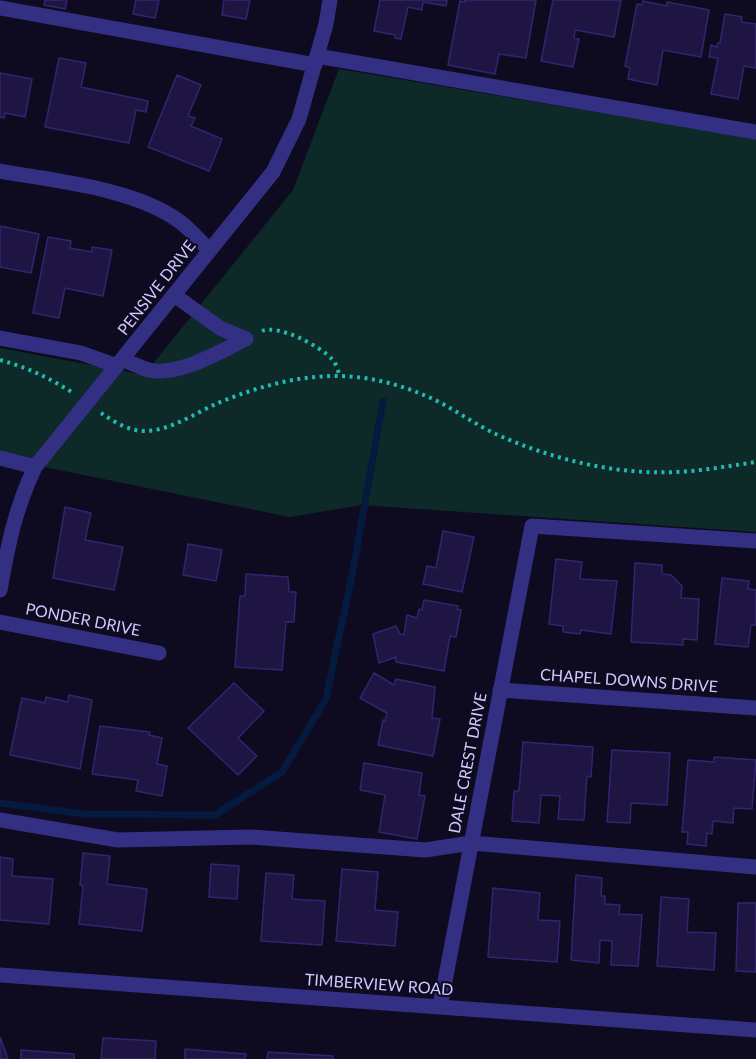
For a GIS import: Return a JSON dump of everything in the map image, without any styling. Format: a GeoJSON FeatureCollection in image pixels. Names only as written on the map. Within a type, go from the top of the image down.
{"type":"FeatureCollection","features":[{"type":"Feature","properties":{"kind":"street","name":"PENSIVE DRIVE"},"geometry":{"type":"LineString","coordinates":[[0,590],[12,526],[35,466],[273,172],[299,119],[330,0]]}},
{"type":"Feature","properties":{"kind":"street"},"geometry":{"type":"LineString","coordinates":[[0,8],[756,132]]}},
{"type":"Feature","properties":{"kind":"street"},"geometry":{"type":"LineString","coordinates":[[0,171],[113,192],[153,207],[179,221],[209,250]]}},
{"type":"Feature","properties":{"kind":"street"},"geometry":{"type":"LineString","coordinates":[[174,295],[220,328],[246,339]]}},
{"type":"Feature","properties":{"kind":"street"},"geometry":{"type":"LineString","coordinates":[[0,338],[81,353],[150,370],[169,371],[205,358],[246,339]]}},
{"type":"Feature","properties":{"kind":"street"},"geometry":{"type":"LineString","coordinates":[[0,458],[35,466]]}},
{"type":"Feature","properties":{"kind":"street","name":"DALE CREST DRIVE"},"geometry":{"type":"LineString","coordinates":[[440,1007],[532,526],[756,541]]}},
{"type":"Feature","properties":{"kind":"street","name":"PONDER DRIVE"},"geometry":{"type":"LineString","coordinates":[[0,622],[159,653]]}},
{"type":"Feature","properties":{"kind":"street","name":"CHAPEL DOWNS DRIVE"},"geometry":{"type":"LineString","coordinates":[[500,690],[756,708]]}},
{"type":"Feature","properties":{"kind":"street"},"geometry":{"type":"LineString","coordinates":[[0,819],[117,840],[250,837],[425,850],[471,843],[756,867]]}},
{"type":"Feature","properties":{"kind":"street","name":"TIMBERVIEW ROAD"},"geometry":{"type":"LineString","coordinates":[[0,975],[756,1030]]}},
{"type":"Feature","properties":{"kind":"path"},"geometry":{"type":"LineString","coordinates":[[246,339],[268,328],[292,334],[333,360],[340,376]]}},
{"type":"Feature","properties":{"kind":"path"},"geometry":{"type":"LineString","coordinates":[[0,360],[39,374],[114,422],[131,429],[144,431],[171,426],[238,395],[277,382],[340,376],[371,380],[428,396],[498,435],[571,460],[606,467],[674,472],[756,462]]}},
{"type":"Feature","properties":{"kind":"green space"},"geometry":{"type":"Polygon","coordinates":[[[339,69],[756,139],[756,532],[361,505],[290,517],[0,458],[0,348],[144,375],[293,190],[339,69]]]}},
{"type":"Feature","properties":{"kind":"building"},"geometry":{"type":"Polygon","coordinates":[[[45,0],[67,0],[65,9],[44,5],[45,0]]]}},
{"type":"Feature","properties":{"kind":"building"},"geometry":{"type":"Polygon","coordinates":[[[136,0],[159,0],[155,18],[133,14],[136,0]]]}},
{"type":"Feature","properties":{"kind":"building"},"geometry":{"type":"Polygon","coordinates":[[[224,0],[250,0],[246,19],[222,15],[224,0]]]}},
{"type":"Feature","properties":{"kind":"building"},"geometry":{"type":"Polygon","coordinates":[[[380,0],[447,0],[446,6],[423,2],[422,10],[408,7],[401,39],[395,38],[395,35],[374,31],[380,0]]]}},
{"type":"Feature","properties":{"kind":"building"},"geometry":{"type":"Polygon","coordinates":[[[465,0],[536,0],[526,58],[499,54],[495,74],[448,65],[460,1],[465,2],[465,0]]]}},
{"type":"Feature","properties":{"kind":"building"},"geometry":{"type":"Polygon","coordinates":[[[553,0],[621,0],[614,37],[575,30],[574,38],[579,39],[573,67],[541,61],[553,0]]]}},
{"type":"Feature","properties":{"kind":"building"},"geometry":{"type":"Polygon","coordinates":[[[643,1],[667,6],[667,2],[709,10],[701,57],[663,50],[657,85],[628,79],[630,68],[625,66],[637,4],[642,5],[643,1]]]}},
{"type":"Feature","properties":{"kind":"building"},"geometry":{"type":"Polygon","coordinates":[[[725,14],[742,17],[741,22],[756,24],[756,68],[744,66],[738,99],[711,94],[718,58],[709,57],[711,45],[717,47],[720,43],[725,14]]]}},
{"type":"Feature","properties":{"kind":"building"},"geometry":{"type":"Polygon","coordinates":[[[59,58],[86,63],[81,87],[148,101],[146,112],[136,110],[129,143],[45,127],[59,58]]]}},
{"type":"Feature","properties":{"kind":"building"},"geometry":{"type":"Polygon","coordinates":[[[0,73],[32,79],[25,117],[5,113],[4,118],[0,117],[0,73]]]}},
{"type":"Feature","properties":{"kind":"building"},"geometry":{"type":"Polygon","coordinates":[[[177,75],[201,85],[188,116],[195,118],[191,126],[222,139],[209,171],[148,147],[177,75]]]}},
{"type":"Feature","properties":{"kind":"building"},"geometry":{"type":"Polygon","coordinates":[[[0,226],[39,234],[31,273],[0,267],[0,226]]]}},
{"type":"Feature","properties":{"kind":"building"},"geometry":{"type":"Polygon","coordinates":[[[48,237],[71,241],[70,248],[92,252],[92,247],[112,250],[103,296],[65,288],[59,318],[33,313],[48,237]]]}},
{"type":"Feature","properties":{"kind":"building"},"geometry":{"type":"Polygon","coordinates":[[[65,507],[91,513],[85,540],[123,547],[114,590],[53,578],[65,507]]]}},
{"type":"Feature","properties":{"kind":"building"},"geometry":{"type":"Polygon","coordinates":[[[443,531],[474,537],[462,592],[423,584],[427,566],[436,568],[443,531]]]}},
{"type":"Feature","properties":{"kind":"building"},"geometry":{"type":"Polygon","coordinates":[[[188,544],[222,550],[216,581],[183,575],[188,544]]]}},
{"type":"Feature","properties":{"kind":"building"},"geometry":{"type":"Polygon","coordinates":[[[556,559],[582,562],[580,579],[617,581],[611,634],[581,630],[580,634],[563,632],[563,626],[549,624],[556,559]]]}},
{"type":"Feature","properties":{"kind":"building"},"geometry":{"type":"Polygon","coordinates":[[[635,563],[662,565],[662,574],[671,575],[682,586],[681,598],[699,599],[697,640],[683,639],[683,645],[631,642],[635,563]]]}},
{"type":"Feature","properties":{"kind":"building"},"geometry":{"type":"Polygon","coordinates":[[[246,574],[288,577],[289,592],[296,592],[294,622],[286,622],[282,670],[235,667],[240,596],[245,596],[246,574]]]}},
{"type":"Feature","properties":{"kind":"building"},"geometry":{"type":"Polygon","coordinates":[[[722,578],[749,581],[748,589],[756,590],[756,625],[751,625],[748,647],[715,644],[722,578]]]}},
{"type":"Feature","properties":{"kind":"building"},"geometry":{"type":"Polygon","coordinates":[[[424,600],[458,606],[457,609],[461,610],[456,637],[450,636],[444,671],[396,662],[396,657],[379,663],[373,634],[396,626],[400,634],[404,635],[407,615],[417,618],[424,600]]]}},
{"type":"Feature","properties":{"kind":"building"},"geometry":{"type":"Polygon","coordinates":[[[374,673],[394,685],[396,679],[435,687],[432,718],[440,719],[433,756],[378,745],[383,720],[385,721],[387,713],[360,698],[374,673]]]}},
{"type":"Feature","properties":{"kind":"building"},"geometry":{"type":"Polygon","coordinates":[[[234,683],[264,711],[238,738],[257,756],[238,775],[188,728],[234,683]]]}},
{"type":"Feature","properties":{"kind":"building"},"geometry":{"type":"Polygon","coordinates":[[[69,695],[92,700],[80,769],[10,755],[22,698],[45,703],[46,697],[68,702],[69,695]]]}},
{"type":"Feature","properties":{"kind":"building"},"geometry":{"type":"Polygon","coordinates":[[[100,726],[150,732],[149,735],[162,738],[157,764],[167,766],[162,796],[136,791],[138,780],[92,774],[100,726]]]}},
{"type":"Feature","properties":{"kind":"building"},"geometry":{"type":"Polygon","coordinates":[[[523,742],[593,747],[591,777],[587,776],[584,820],[558,819],[560,796],[541,795],[539,823],[512,821],[514,791],[519,791],[523,742]]]}},
{"type":"Feature","properties":{"kind":"building"},"geometry":{"type":"Polygon","coordinates":[[[612,750],[670,753],[667,805],[631,803],[630,823],[607,822],[612,750]]]}},
{"type":"Feature","properties":{"kind":"building"},"geometry":{"type":"Polygon","coordinates":[[[714,757],[756,760],[752,809],[734,808],[733,823],[713,821],[712,834],[707,833],[706,846],[687,844],[688,832],[682,832],[688,760],[714,762],[714,757]]]}},
{"type":"Feature","properties":{"kind":"building"},"geometry":{"type":"Polygon","coordinates":[[[364,763],[422,773],[419,795],[425,796],[417,839],[379,832],[385,795],[360,790],[364,763]]]}},
{"type":"Feature","properties":{"kind":"building"},"geometry":{"type":"Polygon","coordinates":[[[83,853],[110,856],[107,884],[147,889],[142,931],[79,924],[83,886],[80,885],[83,853]]]}},
{"type":"Feature","properties":{"kind":"building"},"geometry":{"type":"Polygon","coordinates":[[[0,857],[13,859],[12,876],[53,879],[49,924],[0,920],[0,857]]]}},
{"type":"Feature","properties":{"kind":"building"},"geometry":{"type":"Polygon","coordinates":[[[211,864],[239,866],[237,899],[209,897],[211,864]]]}},
{"type":"Feature","properties":{"kind":"building"},"geometry":{"type":"Polygon","coordinates":[[[342,869],[378,872],[375,910],[398,912],[395,946],[336,941],[342,869]]]}},
{"type":"Feature","properties":{"kind":"building"},"geometry":{"type":"Polygon","coordinates":[[[266,873],[294,875],[292,899],[325,901],[322,945],[261,941],[266,873]]]}},
{"type":"Feature","properties":{"kind":"building"},"geometry":{"type":"Polygon","coordinates":[[[576,875],[602,878],[601,896],[605,896],[605,904],[620,905],[619,914],[642,915],[638,966],[611,965],[612,941],[600,940],[599,963],[571,960],[576,875]]]}},
{"type":"Feature","properties":{"kind":"building"},"geometry":{"type":"Polygon","coordinates":[[[493,888],[540,893],[538,920],[560,921],[557,962],[488,957],[493,888]]]}},
{"type":"Feature","properties":{"kind":"building"},"geometry":{"type":"Polygon","coordinates":[[[661,897],[689,899],[687,932],[716,933],[714,970],[657,966],[661,897]]]}},
{"type":"Feature","properties":{"kind":"building"},"geometry":{"type":"Polygon","coordinates":[[[738,903],[756,903],[756,972],[736,971],[738,903]]]}},
{"type":"Feature","properties":{"kind":"building"},"geometry":{"type":"Polygon","coordinates":[[[0,1037],[8,1059],[0,1059],[0,1037]]]}},
{"type":"Feature","properties":{"kind":"building"},"geometry":{"type":"Polygon","coordinates":[[[103,1038],[156,1041],[155,1059],[101,1059],[103,1038]]]}},
{"type":"Feature","properties":{"kind":"building"},"geometry":{"type":"Polygon","coordinates":[[[185,1049],[246,1054],[245,1059],[185,1059],[185,1049]]]}},
{"type":"Feature","properties":{"kind":"building"},"geometry":{"type":"Polygon","coordinates":[[[21,1050],[74,1054],[74,1059],[21,1059],[21,1050]]]}},
{"type":"Feature","properties":{"kind":"building"},"geometry":{"type":"Polygon","coordinates":[[[268,1052],[333,1056],[333,1059],[267,1059],[268,1052]]]}},
{"type":"Feature","properties":{"kind":"waterway"},"geometry":{"type":"LineString","coordinates":[[0,803],[84,814],[215,815],[282,772],[326,699],[354,565],[383,401]]}}]}
